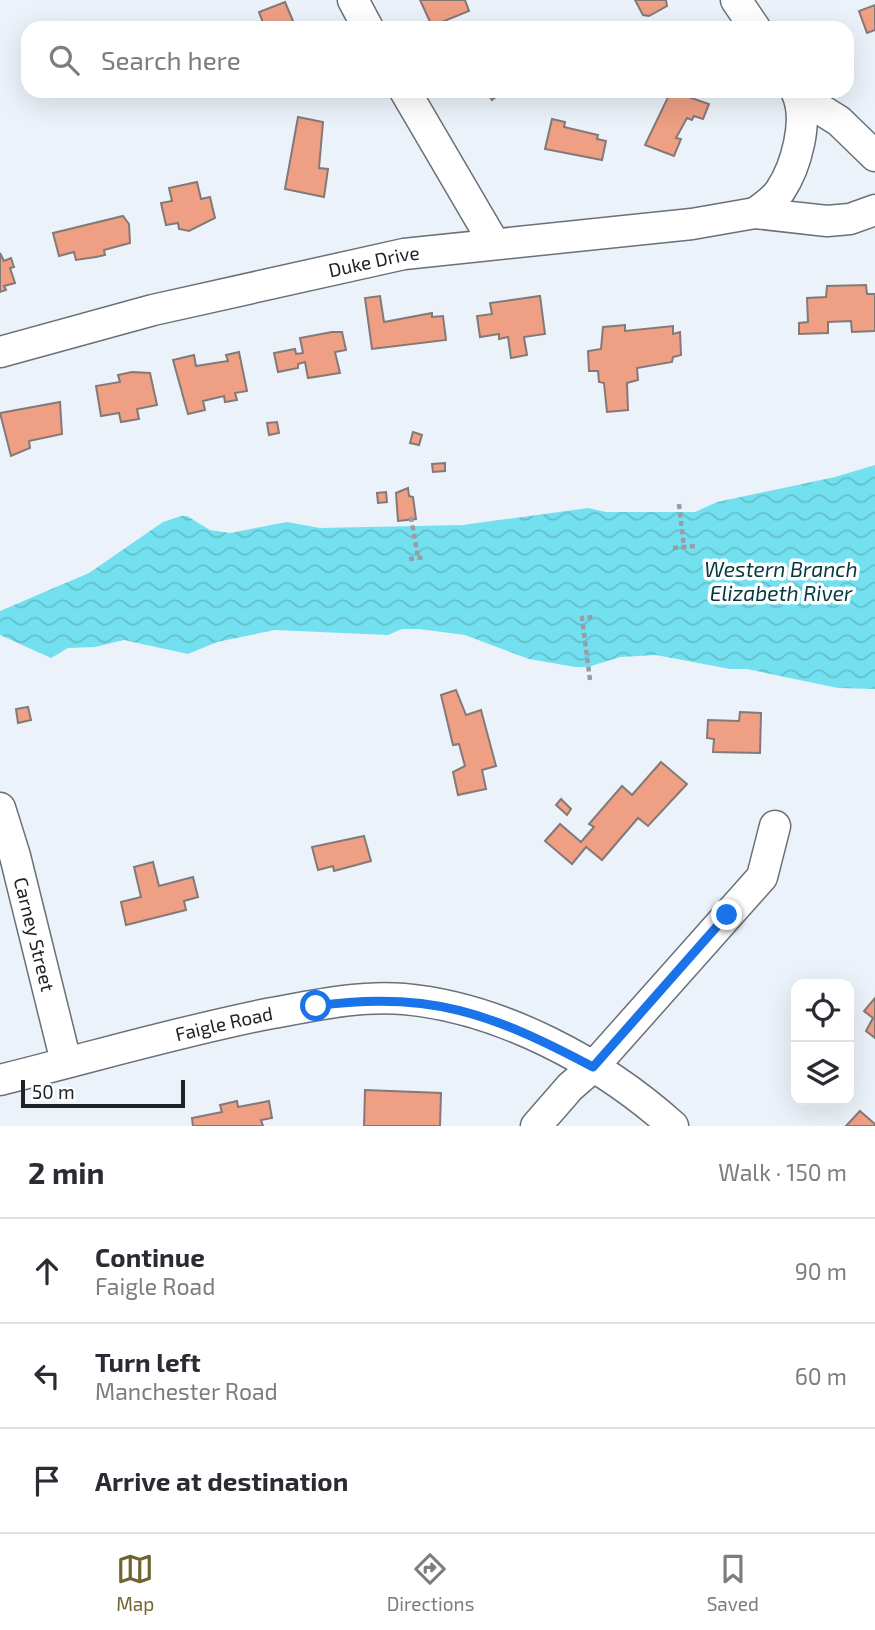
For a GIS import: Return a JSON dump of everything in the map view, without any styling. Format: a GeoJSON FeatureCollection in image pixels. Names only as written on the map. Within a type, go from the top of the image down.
{"type":"FeatureCollection","features":[{"type":"Feature","properties":{"kind":"street"},"geometry":{"type":"LineString","coordinates":[[353,0],[364,21]]}},
{"type":"Feature","properties":{"kind":"street"},"geometry":{"type":"LineString","coordinates":[[736,0],[750,21]]}},
{"type":"Feature","properties":{"kind":"street"},"geometry":{"type":"LineString","coordinates":[[409,98],[494,243]]}},
{"type":"Feature","properties":{"kind":"street"},"geometry":{"type":"LineString","coordinates":[[755,213],[780,191],[792,165],[800,137],[797,98]]}},
{"type":"Feature","properties":{"kind":"street"},"geometry":{"type":"LineString","coordinates":[[804,98],[839,121],[875,156]]}},
{"type":"Feature","properties":{"kind":"street","name":"Duke Drive"},"geometry":{"type":"LineString","coordinates":[[0,352],[153,310],[404,254],[692,224],[755,213],[827,221],[850,219],[875,210]]}},
{"type":"Feature","properties":{"kind":"street","name":"Carney Street"},"geometry":{"type":"LineString","coordinates":[[0,808],[15,856],[66,1062]]}},
{"type":"Feature","properties":{"kind":"street"},"geometry":{"type":"LineString","coordinates":[[536,1126],[570,1087],[593,1067],[762,877],[775,826]]}},
{"type":"Feature","properties":{"kind":"street","name":"Faigle Road"},"geometry":{"type":"LineString","coordinates":[[0,1080],[183,1031],[297,1009],[366,999],[391,999],[440,1005],[492,1020],[541,1040],[626,1087],[673,1126]]}},
{"type":"Feature","properties":{"kind":"path"},"geometry":{"type":"LineString","coordinates":[[679,504],[684,547]]}},
{"type":"Feature","properties":{"kind":"path"},"geometry":{"type":"LineString","coordinates":[[411,517],[418,558]]}},
{"type":"Feature","properties":{"kind":"path"},"geometry":{"type":"LineString","coordinates":[[673,548],[695,546]]}},
{"type":"Feature","properties":{"kind":"path"},"geometry":{"type":"LineString","coordinates":[[409,559],[426,557]]}},
{"type":"Feature","properties":{"kind":"path"},"geometry":{"type":"LineString","coordinates":[[590,680],[582,618],[596,617]]}},
{"type":"Feature","properties":{"kind":"water","name":"Western Branch Elizabeth River"},"geometry":{"type":"Polygon","coordinates":[[[875,465],[875,689],[838,688],[747,669],[730,669],[656,655],[620,657],[588,667],[575,667],[529,659],[465,635],[419,629],[402,629],[388,635],[275,630],[217,642],[188,654],[124,640],[95,647],[68,648],[51,658],[0,635],[0,611],[89,573],[163,522],[181,516],[187,516],[210,530],[230,533],[287,522],[320,528],[463,525],[588,508],[606,512],[695,512],[717,502],[835,477],[875,465]]]}},
{"type":"Feature","properties":{"kind":"building"},"geometry":{"type":"Polygon","coordinates":[[[420,0],[465,0],[469,11],[444,21],[430,21],[420,0]]]}},
{"type":"Feature","properties":{"kind":"building"},"geometry":{"type":"Polygon","coordinates":[[[635,0],[666,0],[667,6],[649,16],[643,15],[635,0]]]}},
{"type":"Feature","properties":{"kind":"building"},"geometry":{"type":"Polygon","coordinates":[[[285,2],[293,21],[262,21],[259,12],[285,2]]]}},
{"type":"Feature","properties":{"kind":"building"},"geometry":{"type":"Polygon","coordinates":[[[875,5],[875,30],[867,33],[859,11],[875,5]]]}},
{"type":"Feature","properties":{"kind":"building"},"geometry":{"type":"Polygon","coordinates":[[[668,98],[691,98],[709,104],[703,119],[694,116],[692,120],[687,118],[676,138],[681,139],[674,156],[645,145],[668,98]]]}},
{"type":"Feature","properties":{"kind":"building"},"geometry":{"type":"Polygon","coordinates":[[[298,117],[323,122],[319,168],[328,169],[324,197],[285,189],[298,117]]]}},
{"type":"Feature","properties":{"kind":"building"},"geometry":{"type":"Polygon","coordinates":[[[552,119],[565,122],[564,127],[598,135],[597,139],[606,141],[602,160],[545,149],[552,119]]]}},
{"type":"Feature","properties":{"kind":"building"},"geometry":{"type":"Polygon","coordinates":[[[197,182],[201,199],[210,197],[215,218],[189,231],[179,229],[178,223],[166,225],[161,203],[172,201],[169,188],[197,182]]]}},
{"type":"Feature","properties":{"kind":"building"},"geometry":{"type":"Polygon","coordinates":[[[123,216],[129,224],[130,243],[104,250],[105,255],[96,257],[76,260],[74,252],[59,256],[53,233],[123,216]]]}},
{"type":"Feature","properties":{"kind":"building"},"geometry":{"type":"Polygon","coordinates":[[[0,253],[4,261],[11,258],[14,267],[10,268],[15,283],[4,286],[6,290],[0,292],[0,253]]]}},
{"type":"Feature","properties":{"kind":"building"},"geometry":{"type":"Polygon","coordinates":[[[866,285],[867,294],[875,294],[875,331],[852,332],[851,321],[828,322],[828,333],[799,334],[799,323],[808,322],[807,298],[826,297],[827,286],[866,285]]]}},
{"type":"Feature","properties":{"kind":"building"},"geometry":{"type":"Polygon","coordinates":[[[380,296],[384,322],[432,313],[432,317],[443,316],[446,340],[372,349],[365,298],[380,296]]]}},
{"type":"Feature","properties":{"kind":"building"},"geometry":{"type":"Polygon","coordinates":[[[540,296],[545,334],[524,337],[527,355],[511,358],[508,337],[499,339],[499,334],[480,337],[477,316],[492,314],[490,303],[540,296]]]}},
{"type":"Feature","properties":{"kind":"building"},"geometry":{"type":"Polygon","coordinates":[[[625,325],[625,331],[673,326],[673,334],[680,332],[681,355],[673,357],[672,362],[637,368],[638,380],[627,383],[628,410],[607,412],[604,383],[599,382],[598,371],[589,371],[588,351],[601,349],[603,327],[625,325]]]}},
{"type":"Feature","properties":{"kind":"building"},"geometry":{"type":"Polygon","coordinates":[[[342,332],[346,350],[335,352],[340,373],[308,378],[305,362],[298,364],[298,368],[278,372],[274,353],[295,349],[296,354],[303,353],[300,338],[342,332]]]}},
{"type":"Feature","properties":{"kind":"building"},"geometry":{"type":"Polygon","coordinates":[[[239,352],[247,391],[235,393],[237,400],[225,402],[224,396],[203,401],[205,410],[188,414],[173,360],[194,355],[196,366],[228,361],[226,355],[239,352]]]}},
{"type":"Feature","properties":{"kind":"building"},"geometry":{"type":"Polygon","coordinates":[[[132,372],[150,373],[157,405],[137,409],[139,419],[121,422],[119,413],[101,416],[96,386],[120,382],[118,375],[132,372]]]}},
{"type":"Feature","properties":{"kind":"building"},"geometry":{"type":"Polygon","coordinates":[[[60,402],[62,434],[29,441],[30,448],[11,456],[0,413],[60,402]]]}},
{"type":"Feature","properties":{"kind":"building"},"geometry":{"type":"Polygon","coordinates":[[[277,422],[279,433],[269,435],[267,423],[277,422]]]}},
{"type":"Feature","properties":{"kind":"building"},"geometry":{"type":"Polygon","coordinates":[[[413,432],[422,435],[419,445],[410,443],[413,432]]]}},
{"type":"Feature","properties":{"kind":"building"},"geometry":{"type":"Polygon","coordinates":[[[445,463],[445,471],[433,472],[432,464],[445,463]]]}},
{"type":"Feature","properties":{"kind":"building"},"geometry":{"type":"Polygon","coordinates":[[[408,488],[409,496],[413,497],[416,519],[398,521],[396,493],[408,488]]]}},
{"type":"Feature","properties":{"kind":"building"},"geometry":{"type":"Polygon","coordinates":[[[386,492],[387,502],[378,503],[377,493],[386,492]]]}},
{"type":"Feature","properties":{"kind":"building"},"geometry":{"type":"Polygon","coordinates":[[[456,690],[466,715],[481,710],[496,766],[482,770],[486,789],[458,795],[453,772],[465,766],[459,744],[453,745],[441,695],[456,690]]]}},
{"type":"Feature","properties":{"kind":"building"},"geometry":{"type":"Polygon","coordinates":[[[28,707],[31,720],[18,723],[16,709],[28,707]]]}},
{"type":"Feature","properties":{"kind":"building"},"geometry":{"type":"Polygon","coordinates":[[[740,712],[761,713],[760,753],[713,752],[714,739],[707,738],[708,720],[739,721],[740,712]]]}},
{"type":"Feature","properties":{"kind":"building"},"geometry":{"type":"Polygon","coordinates":[[[661,762],[687,784],[648,826],[638,818],[602,860],[586,847],[572,864],[545,841],[560,824],[581,842],[594,827],[589,824],[622,786],[632,795],[661,762]]]}},
{"type":"Feature","properties":{"kind":"building"},"geometry":{"type":"Polygon","coordinates":[[[561,799],[571,809],[567,815],[556,805],[561,799]]]}},
{"type":"Feature","properties":{"kind":"building"},"geometry":{"type":"Polygon","coordinates":[[[364,836],[371,861],[334,871],[333,866],[318,870],[312,847],[364,836]]]}},
{"type":"Feature","properties":{"kind":"building"},"geometry":{"type":"Polygon","coordinates":[[[153,862],[159,886],[193,877],[198,897],[184,901],[186,910],[126,925],[121,902],[141,897],[134,867],[153,862]]]}},
{"type":"Feature","properties":{"kind":"building"},"geometry":{"type":"Polygon","coordinates":[[[875,998],[875,1038],[866,1031],[873,1018],[864,1011],[875,998]]]}},
{"type":"Feature","properties":{"kind":"building"},"geometry":{"type":"Polygon","coordinates":[[[365,1090],[441,1093],[440,1126],[364,1126],[365,1090]]]}},
{"type":"Feature","properties":{"kind":"building"},"geometry":{"type":"Polygon","coordinates":[[[237,1101],[238,1107],[269,1101],[272,1118],[261,1120],[263,1126],[193,1126],[192,1118],[222,1112],[220,1105],[237,1101]]]}},
{"type":"Feature","properties":{"kind":"building"},"geometry":{"type":"Polygon","coordinates":[[[860,1111],[875,1124],[875,1126],[846,1126],[860,1111]]]}},
{"type":"Feature","properties":{"kind":"route"},"geometry":{"type":"LineString","coordinates":[[316,1006],[366,999],[403,999],[440,1005],[492,1020],[541,1040],[593,1067],[727,915]]}}]}
